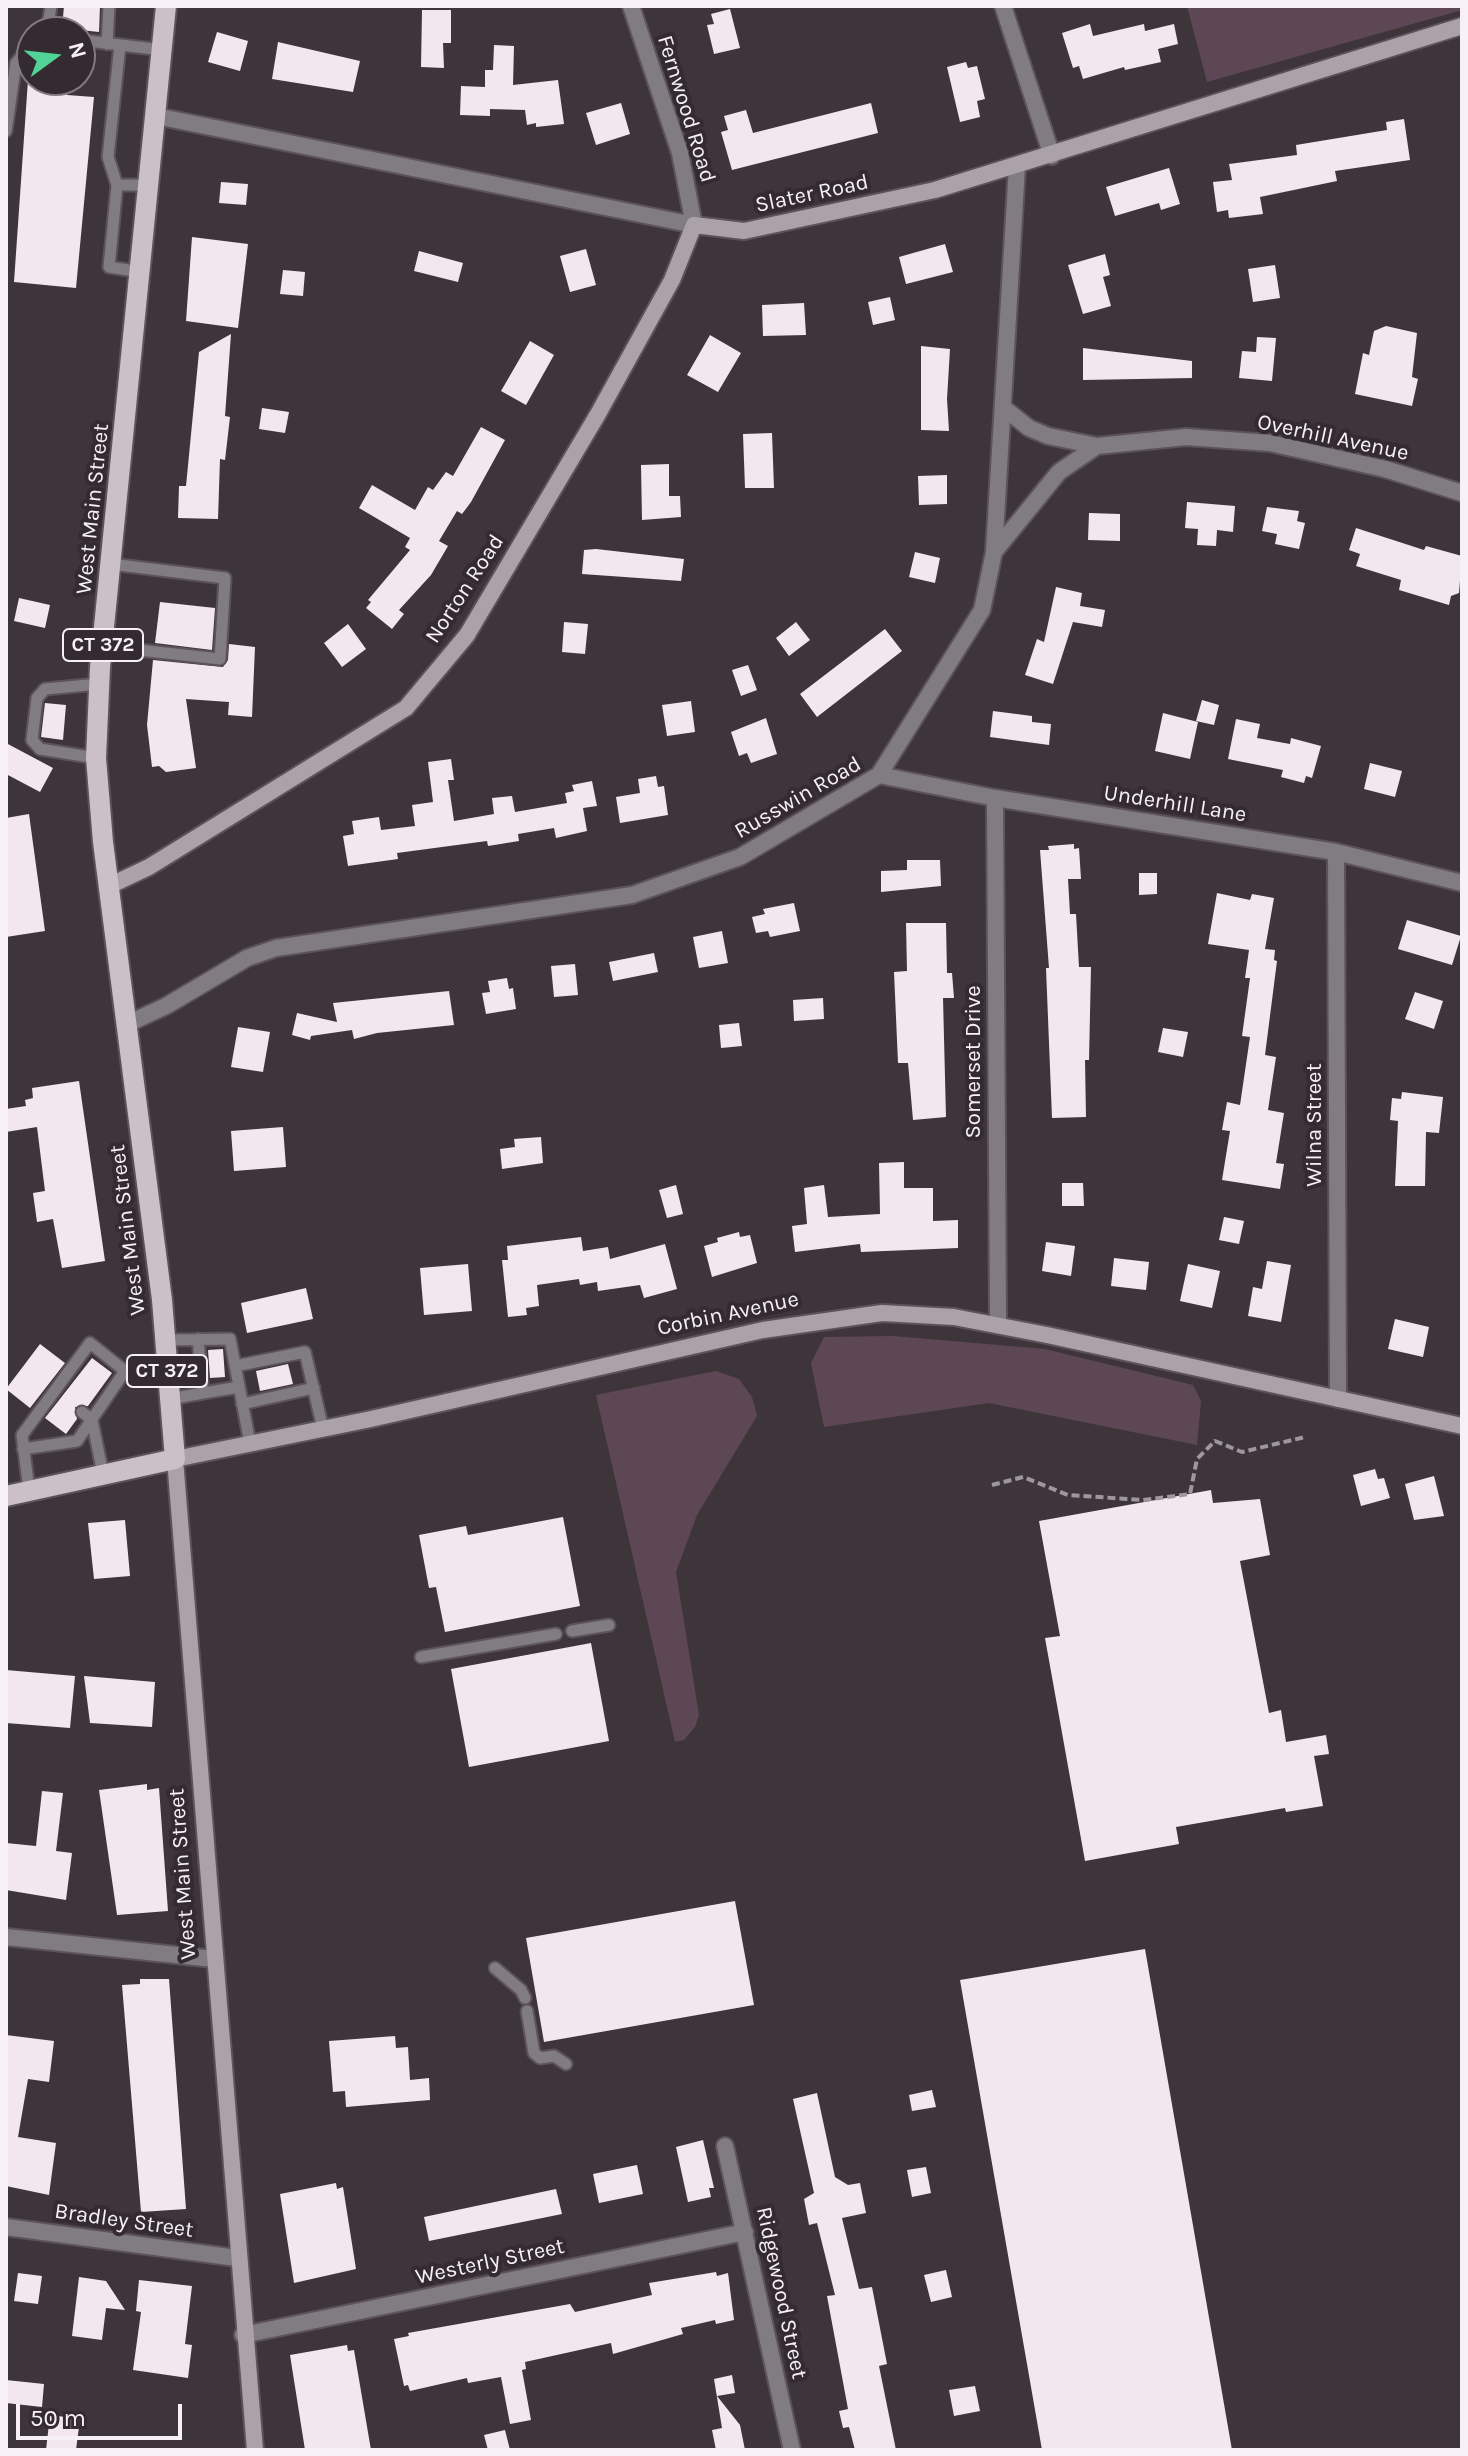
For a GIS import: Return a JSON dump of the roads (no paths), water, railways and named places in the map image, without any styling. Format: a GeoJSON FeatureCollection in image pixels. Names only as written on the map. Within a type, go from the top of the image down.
{"type":"FeatureCollection","features":[{"type":"Feature","properties":{"kind":"main road","name":"West Main Street"},"geometry":{"type":"LineString","coordinates":[[166,6],[102,646],[96,758],[165,1340],[243,2335],[255,2450]]}},
{"type":"Feature","properties":{"kind":"main road","name":"Slater Road"},"geometry":{"type":"LineString","coordinates":[[694,225],[744,231],[935,190],[1462,26]]}},
{"type":"Feature","properties":{"kind":"main road","name":"Norton Road"},"geometry":{"type":"LineString","coordinates":[[109,886],[149,867],[406,708],[475,622],[672,280],[694,225]]}},
{"type":"Feature","properties":{"kind":"main road","name":"Corbin Avenue"},"geometry":{"type":"LineString","coordinates":[[6,1496],[820,1319],[911,1313],[998,1325],[1462,1426]]}},
{"type":"Feature","properties":{"kind":"street","name":"Fernwood Road"},"geometry":{"type":"LineString","coordinates":[[631,6],[680,153],[694,225]]}},
{"type":"Feature","properties":{"kind":"street"},"geometry":{"type":"LineString","coordinates":[[1003,6],[1052,156]]}},
{"type":"Feature","properties":{"kind":"street","name":"Slater Road"},"geometry":{"type":"LineString","coordinates":[[156,116],[694,225]]}},
{"type":"Feature","properties":{"kind":"street","name":"Russwin Road"},"geometry":{"type":"LineString","coordinates":[[127,1024],[166,1006],[247,958],[276,948],[632,895],[740,857],[879,775],[982,610],[994,552],[1005,409],[1017,166]]}},
{"type":"Feature","properties":{"kind":"street","name":"Overhill Avenue"},"geometry":{"type":"LineString","coordinates":[[1005,409],[1029,428],[1048,436],[1097,446],[1186,437],[1270,443],[1385,469],[1462,493]]}},
{"type":"Feature","properties":{"kind":"street","name":"Overhill Avenue"},"geometry":{"type":"LineString","coordinates":[[994,552],[1059,472],[1097,446]]}},
{"type":"Feature","properties":{"kind":"street","name":"Underhill Lane"},"geometry":{"type":"LineString","coordinates":[[879,775],[995,798],[1336,852],[1462,883]]}},
{"type":"Feature","properties":{"kind":"street","name":"Somerset Drive"},"geometry":{"type":"LineString","coordinates":[[995,798],[998,1325]]}},
{"type":"Feature","properties":{"kind":"street","name":"Wilna Street"},"geometry":{"type":"LineString","coordinates":[[1336,852],[1338,1399]]}},
{"type":"Feature","properties":{"kind":"street"},"geometry":{"type":"LineString","coordinates":[[6,1937],[214,1959]]}},
{"type":"Feature","properties":{"kind":"street","name":"Ridgewood Street"},"geometry":{"type":"LineString","coordinates":[[725,2146],[792,2450]]}},
{"type":"Feature","properties":{"kind":"street","name":"Bradley Street"},"geometry":{"type":"LineString","coordinates":[[6,2227],[237,2258]]}},
{"type":"Feature","properties":{"kind":"street","name":"Westerly Street"},"geometry":{"type":"LineString","coordinates":[[243,2335],[745,2232]]}},
{"type":"Feature","properties":{"kind":"lane"},"geometry":{"type":"LineString","coordinates":[[109,6],[114,44],[108,157],[117,185],[109,267],[141,272]]}},
{"type":"Feature","properties":{"kind":"lane"},"geometry":{"type":"LineString","coordinates":[[96,42],[162,50]]}},
{"type":"Feature","properties":{"kind":"lane"},"geometry":{"type":"LineString","coordinates":[[6,131],[16,63]]}},
{"type":"Feature","properties":{"kind":"lane"},"geometry":{"type":"LineString","coordinates":[[117,185],[149,185]]}},
{"type":"Feature","properties":{"kind":"lane"},"geometry":{"type":"LineString","coordinates":[[102,646],[220,659],[225,578],[111,564]]}},
{"type":"Feature","properties":{"kind":"lane"},"geometry":{"type":"LineString","coordinates":[[96,758],[40,749],[32,740],[37,698],[45,689],[99,684]]}},
{"type":"Feature","properties":{"kind":"lane"},"geometry":{"type":"LineString","coordinates":[[198,1339],[203,1393]]}},
{"type":"Feature","properties":{"kind":"lane"},"geometry":{"type":"LineString","coordinates":[[165,1340],[230,1339],[250,1443]]}},
{"type":"Feature","properties":{"kind":"lane"},"geometry":{"type":"LineString","coordinates":[[29,1490],[22,1435],[81,1364],[90,1343],[125,1371],[167,1371]]}},
{"type":"Feature","properties":{"kind":"lane"},"geometry":{"type":"LineString","coordinates":[[235,1366],[305,1352],[323,1429]]}},
{"type":"Feature","properties":{"kind":"lane"},"geometry":{"type":"LineString","coordinates":[[23,1449],[77,1441],[87,1416],[109,1386],[125,1371]]}},
{"type":"Feature","properties":{"kind":"lane"},"geometry":{"type":"LineString","coordinates":[[170,1399],[239,1387]]}},
{"type":"Feature","properties":{"kind":"lane"},"geometry":{"type":"LineString","coordinates":[[242,1404],[314,1388]]}},
{"type":"Feature","properties":{"kind":"lane"},"geometry":{"type":"LineString","coordinates":[[87,1416],[103,1474]]}},
{"type":"Feature","properties":{"kind":"lane"},"geometry":{"type":"LineString","coordinates":[[572,1631],[609,1625]]}},
{"type":"Feature","properties":{"kind":"lane"},"geometry":{"type":"LineString","coordinates":[[421,1657],[556,1634]]}},
{"type":"Feature","properties":{"kind":"lane"},"geometry":{"type":"LineString","coordinates":[[495,1968],[521,1990],[525,1998]]}},
{"type":"Feature","properties":{"kind":"lane"},"geometry":{"type":"LineString","coordinates":[[527,2011],[534,2053],[540,2058],[554,2056],[566,2064]]}}]}
